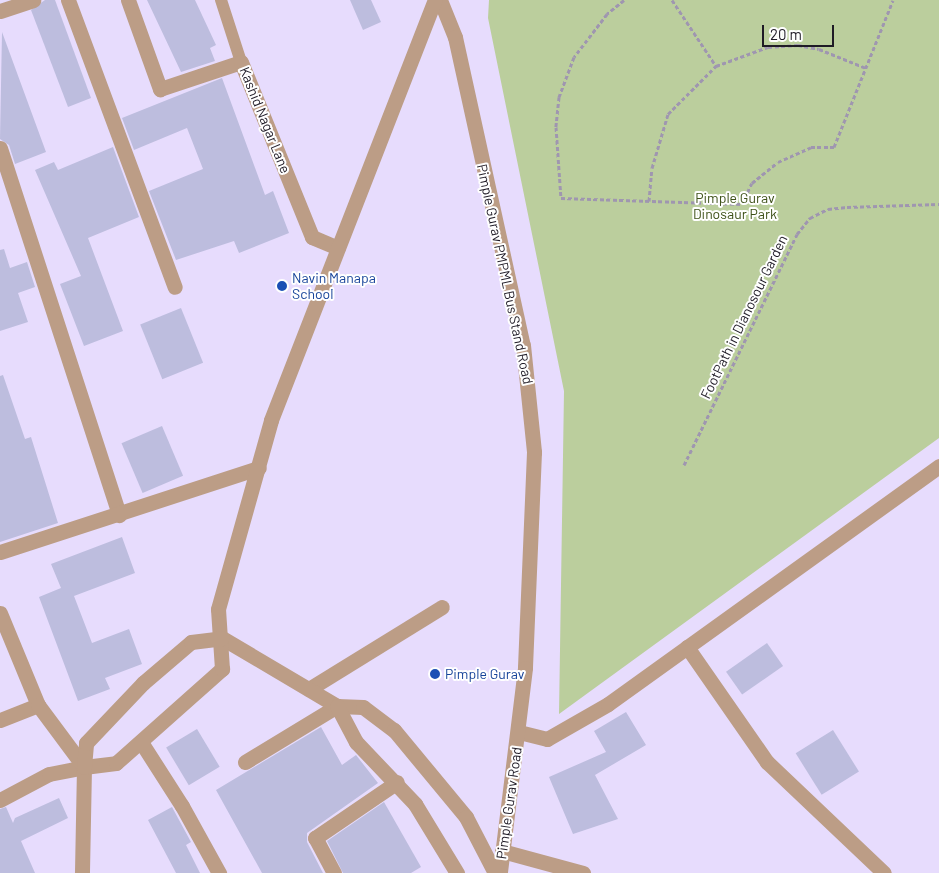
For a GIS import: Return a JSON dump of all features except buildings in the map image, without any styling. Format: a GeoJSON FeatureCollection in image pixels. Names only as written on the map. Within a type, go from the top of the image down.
{"type":"FeatureCollection","features":[{"type":"Feature","properties":{"kind":"street"},"geometry":{"type":"LineString","coordinates":[[9,5],[33,0]]}},
{"type":"Feature","properties":{"kind":"street"},"geometry":{"type":"LineString","coordinates":[[68,0],[175,288]]}},
{"type":"Feature","properties":{"kind":"street","name":"Kashid Nagar Lane"},"geometry":{"type":"LineString","coordinates":[[128,0],[160,89],[241,62],[312,236],[338,248]]}},
{"type":"Feature","properties":{"kind":"street"},"geometry":{"type":"LineString","coordinates":[[0,800],[49,774],[116,762],[222,669],[222,638],[218,609],[271,420],[435,0]]}},
{"type":"Feature","properties":{"kind":"street","name":"Pimple Gurav PMPML Bus Stand Road"},"geometry":{"type":"LineString","coordinates":[[440,0],[455,37],[529,388],[534,452],[519,732]]}},
{"type":"Feature","properties":{"kind":"street"},"geometry":{"type":"LineString","coordinates":[[0,148],[119,515]]}},
{"type":"Feature","properties":{"kind":"street"},"geometry":{"type":"LineString","coordinates":[[519,732],[547,739],[608,704],[939,466]]}},
{"type":"Feature","properties":{"kind":"street"},"geometry":{"type":"LineString","coordinates":[[0,552],[119,515],[259,468]]}},
{"type":"Feature","properties":{"kind":"street"},"geometry":{"type":"LineString","coordinates":[[309,689],[442,607]]}},
{"type":"Feature","properties":{"kind":"street"},"geometry":{"type":"LineString","coordinates":[[0,613],[38,705],[84,767]]}},
{"type":"Feature","properties":{"kind":"street"},"geometry":{"type":"LineString","coordinates":[[86,870],[84,767],[86,743],[143,683],[190,642],[222,638]]}},
{"type":"Feature","properties":{"kind":"street","name":"Pimple Gurav Road"},"geometry":{"type":"LineString","coordinates":[[222,638],[337,706],[363,707],[394,730],[466,817],[495,873]]}},
{"type":"Feature","properties":{"kind":"street"},"geometry":{"type":"LineString","coordinates":[[687,647],[767,762],[884,873]]}},
{"type":"Feature","properties":{"kind":"street"},"geometry":{"type":"LineString","coordinates":[[0,720],[38,705]]}},
{"type":"Feature","properties":{"kind":"street"},"geometry":{"type":"LineString","coordinates":[[245,762],[337,706],[356,742],[397,782],[429,825],[457,873]]}},
{"type":"Feature","properties":{"kind":"street","name":"Pimple Gurav Road"},"geometry":{"type":"LineString","coordinates":[[500,873],[519,732]]}},
{"type":"Feature","properties":{"kind":"street"},"geometry":{"type":"LineString","coordinates":[[141,742],[182,806],[219,873]]}},
{"type":"Feature","properties":{"kind":"street"},"geometry":{"type":"LineString","coordinates":[[334,873],[315,838],[397,782]]}},
{"type":"Feature","properties":{"kind":"street"},"geometry":{"type":"LineString","coordinates":[[502,851],[583,873]]}},
{"type":"Feature","properties":{"kind":"lane"},"geometry":{"type":"LineString","coordinates":[[221,0],[241,62]]}},
{"type":"Feature","properties":{"kind":"path"},"geometry":{"type":"LineString","coordinates":[[624,0],[607,14],[574,56],[560,97],[556,127],[561,198],[742,204],[752,183],[778,162],[811,147],[834,147],[893,0]]}},
{"type":"Feature","properties":{"kind":"path"},"geometry":{"type":"LineString","coordinates":[[672,0],[716,66]]}},
{"type":"Feature","properties":{"kind":"path"},"geometry":{"type":"LineString","coordinates":[[649,201],[654,159],[668,114],[716,66],[768,47],[798,45],[819,49],[866,68]]}},
{"type":"Feature","properties":{"kind":"path","name":"FootPath in Dianosour Garden"},"geometry":{"type":"LineString","coordinates":[[684,465],[797,234],[810,218],[828,209],[939,204]]}},
{"type":"Feature","properties":{"kind":"green space","name":"Pimple Gurav Dinosaur Park"},"geometry":{"type":"Polygon","coordinates":[[[489,0],[939,0],[939,438],[559,714],[564,391],[488,18],[489,0]]]}},
{"type":"Feature","properties":{"kind":"place","name":"Navin Manapa School"},"geometry":{"type":"Point","coordinates":[282,286]}},
{"type":"Feature","properties":{"kind":"place","name":"Pimple Gurav"},"geometry":{"type":"Point","coordinates":[435,674]}}]}
